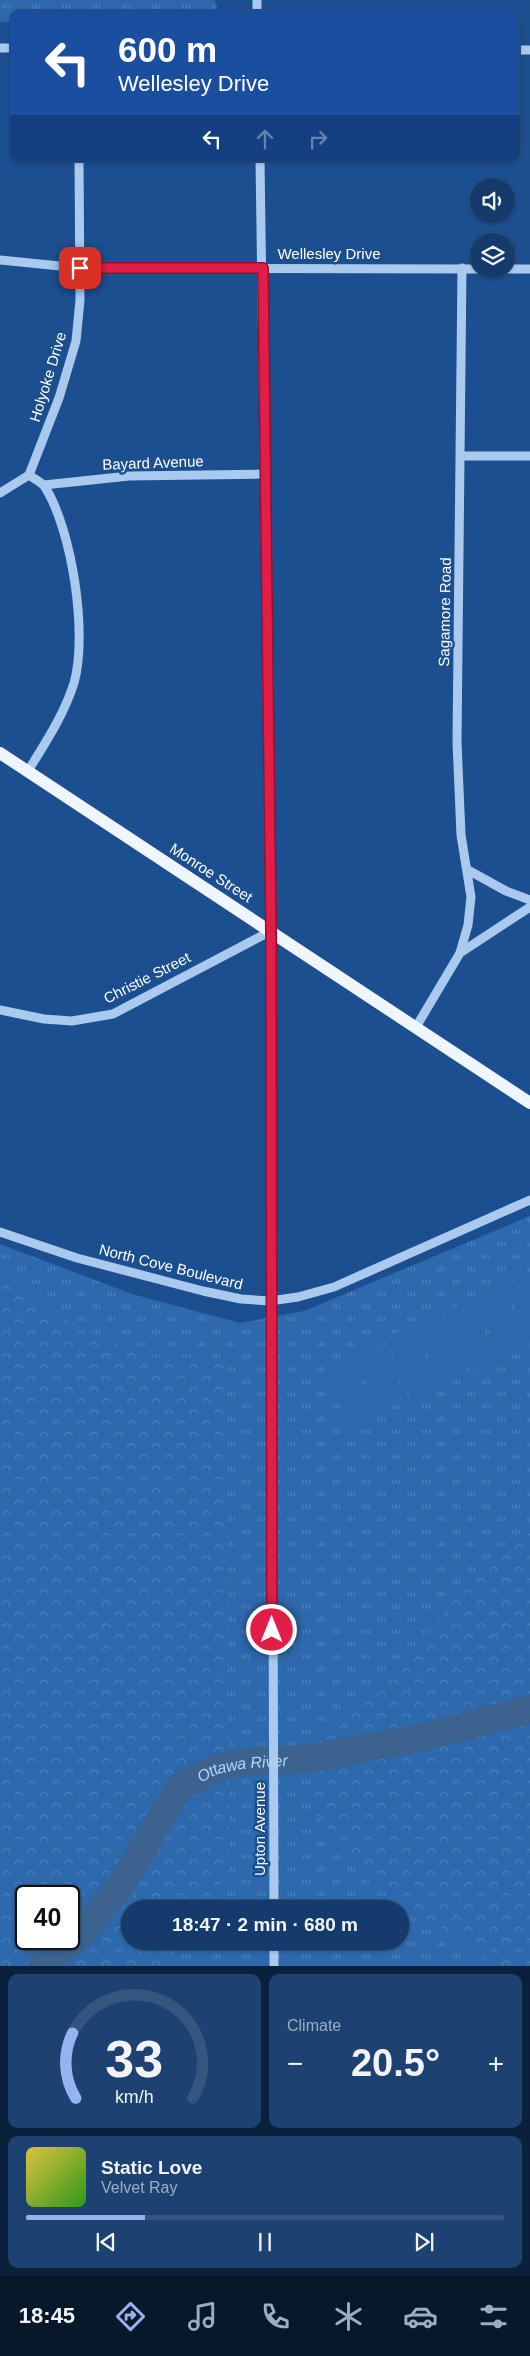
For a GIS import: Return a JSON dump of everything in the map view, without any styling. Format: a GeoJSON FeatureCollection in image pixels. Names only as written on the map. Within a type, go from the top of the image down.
{"type":"FeatureCollection","features":[{"type":"Feature","properties":{"kind":"main road","name":"Monroe Street"},"geometry":{"type":"LineString","coordinates":[[0,753],[530,1103]]}},
{"type":"Feature","properties":{"kind":"street","name":"Holyoke Drive"},"geometry":{"type":"LineString","coordinates":[[30,475],[59,398],[76,341],[80,268],[79,162]]}},
{"type":"Feature","properties":{"kind":"street","name":"Upton Avenue"},"geometry":{"type":"LineString","coordinates":[[260,162],[271,931],[270,1301],[274,1900]]}},
{"type":"Feature","properties":{"kind":"street","name":"Wellesley Drive"},"geometry":{"type":"LineString","coordinates":[[0,260],[80,268],[470,268]]}},
{"type":"Feature","properties":{"kind":"street","name":"Sagamore Road"},"geometry":{"type":"LineString","coordinates":[[460,953],[468,925],[471,898],[461,835],[457,742],[462,268]]}},
{"type":"Feature","properties":{"kind":"street"},"geometry":{"type":"LineString","coordinates":[[515,269],[530,269]]}},
{"type":"Feature","properties":{"kind":"street"},"geometry":{"type":"LineString","coordinates":[[461,456],[530,456]]}},
{"type":"Feature","properties":{"kind":"street","name":"Bayard Avenue"},"geometry":{"type":"LineString","coordinates":[[44,485],[129,476],[265,474]]}},
{"type":"Feature","properties":{"kind":"street"},"geometry":{"type":"LineString","coordinates":[[0,493],[30,475],[44,485],[56,510],[76,587],[79,657],[74,684],[60,718],[28,771]]}},
{"type":"Feature","properties":{"kind":"street"},"geometry":{"type":"LineString","coordinates":[[468,870],[530,900]]}},
{"type":"Feature","properties":{"kind":"street"},"geometry":{"type":"LineString","coordinates":[[416,1027],[460,953],[530,907]]}},
{"type":"Feature","properties":{"kind":"street","name":"Christie Street"},"geometry":{"type":"LineString","coordinates":[[0,1010],[44,1019],[72,1021],[113,1014],[271,931]]}},
{"type":"Feature","properties":{"kind":"street","name":"North Cove Boulevard"},"geometry":{"type":"LineString","coordinates":[[0,1232],[77,1258],[203,1291],[240,1299],[270,1301],[298,1298],[334,1288],[530,1200]]}},
{"type":"Feature","properties":{"kind":"street"},"geometry":{"type":"LineString","coordinates":[[274,1950],[274,1966]]}},
{"type":"Feature","properties":{"kind":"green space"},"geometry":{"type":"Polygon","coordinates":[[[0,0],[215,0],[217,10],[10,10],[10,22],[0,22],[0,0]]]}},
{"type":"Feature","properties":{"kind":"green space"},"geometry":{"type":"Polygon","coordinates":[[[530,1216],[530,1966],[0,1966],[0,1244],[132,1294],[240,1323],[304,1311],[530,1216]]]}},
{"type":"Feature","properties":{"kind":"green space"},"geometry":{"type":"Polygon","coordinates":[[[0,1270],[61,1318],[146,1356],[227,1359],[229,1870],[210,1900],[121,1900],[121,1950],[179,1950],[173,1966],[0,1966],[0,1270]]]}},
{"type":"Feature","properties":{"kind":"green space"},"geometry":{"type":"Polygon","coordinates":[[[530,1274],[530,1342],[505,1285],[530,1274]]]}},
{"type":"Feature","properties":{"kind":"green space"},"geometry":{"type":"Polygon","coordinates":[[[502,1287],[529,1346],[502,1358],[475,1299],[502,1287]]]}},
{"type":"Feature","properties":{"kind":"green space"},"geometry":{"type":"Polygon","coordinates":[[[470,1300],[497,1359],[470,1371],[444,1312],[470,1300]]]}},
{"type":"Feature","properties":{"kind":"green space"},"geometry":{"type":"Polygon","coordinates":[[[442,1314],[469,1374],[442,1386],[415,1326],[442,1314]]]}},
{"type":"Feature","properties":{"kind":"green space"},"geometry":{"type":"Polygon","coordinates":[[[412,1326],[438,1386],[411,1397],[385,1338],[412,1326]]]}},
{"type":"Feature","properties":{"kind":"green space"},"geometry":{"type":"Polygon","coordinates":[[[380,1341],[407,1400],[380,1412],[353,1353],[380,1341]]]}},
{"type":"Feature","properties":{"kind":"green space"},"geometry":{"type":"Polygon","coordinates":[[[350,1356],[377,1416],[350,1428],[324,1368],[350,1356]]]}},
{"type":"Feature","properties":{"kind":"green space"},"geometry":{"type":"Polygon","coordinates":[[[530,1529],[530,1966],[498,1966],[409,1907],[409,1900],[398,1900],[365,1878],[312,1809],[327,1722],[377,1697],[457,1597],[530,1529]]]}},
{"type":"Feature","properties":{"kind":"waterway","name":"Ottawa River"},"geometry":{"type":"LineString","coordinates":[[42,1966],[81,1936],[120,1886],[180,1787],[216,1768],[241,1763],[314,1758],[433,1735],[530,1709]]}},
{"type":"Feature","properties":{"kind":"route"},"geometry":{"type":"LineString","coordinates":[[80,268],[263,268],[271,931],[270,1301],[272,1630]]}}]}
